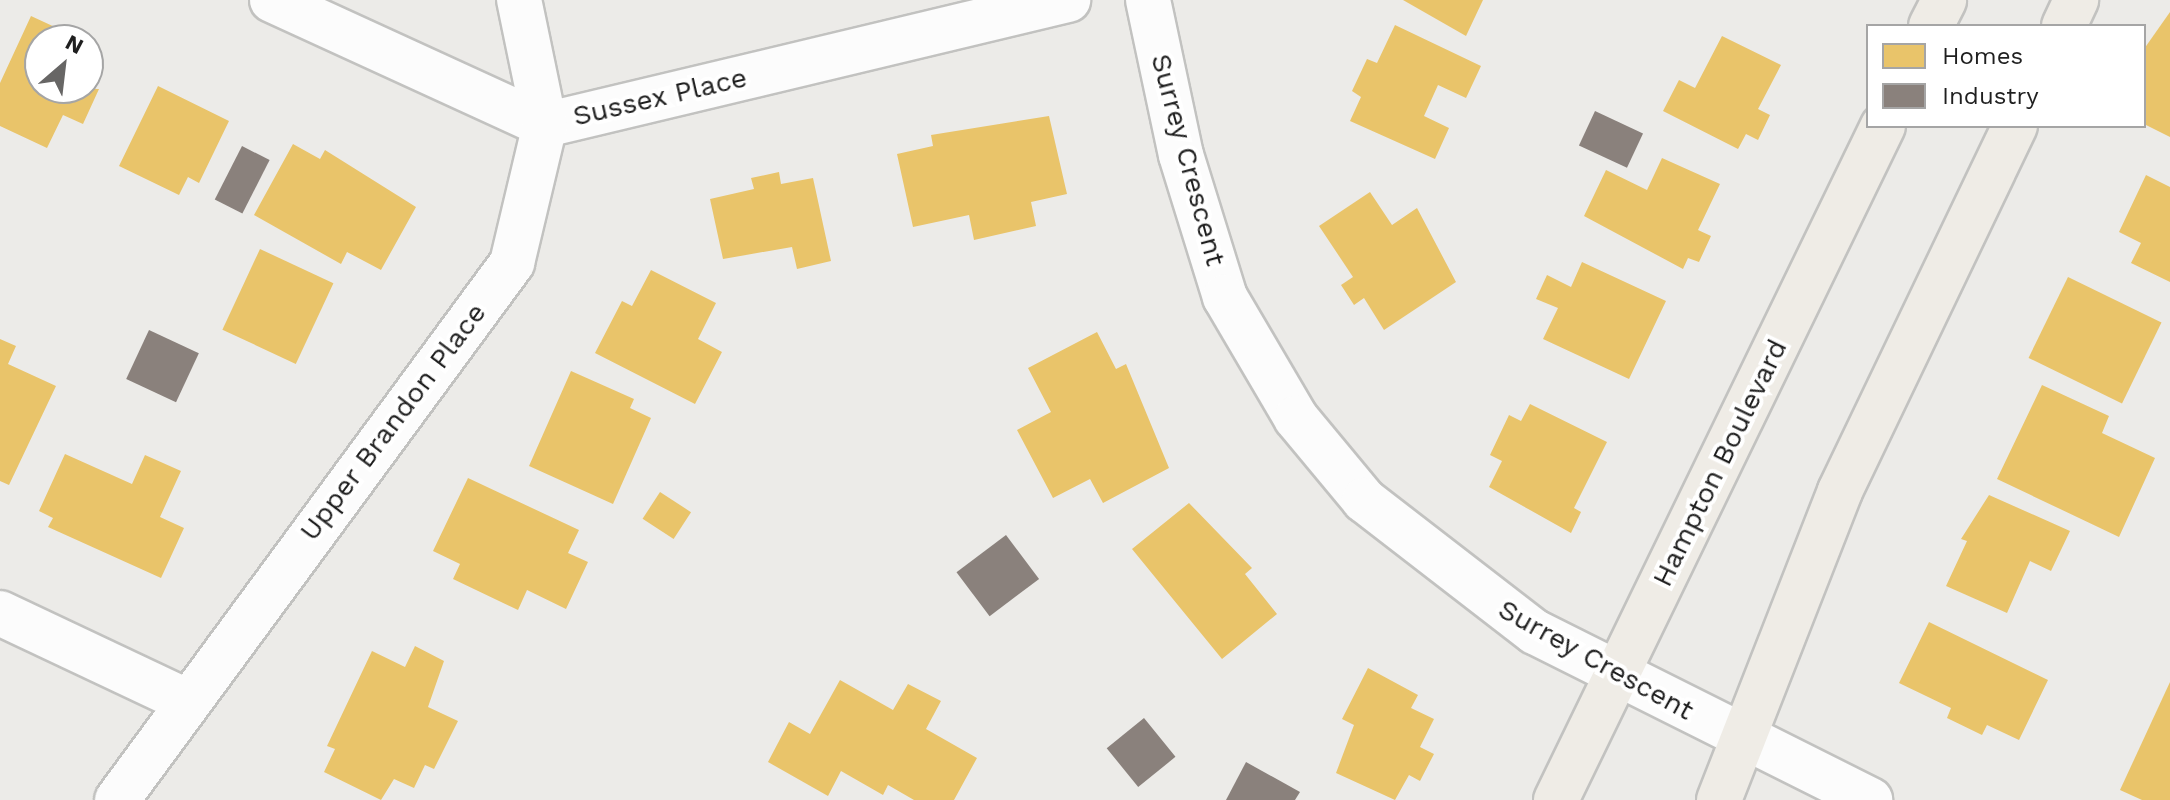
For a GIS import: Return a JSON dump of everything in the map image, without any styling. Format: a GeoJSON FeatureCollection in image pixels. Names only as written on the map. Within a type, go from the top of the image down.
{"type":"FeatureCollection","features":[{"type":"Feature","properties":{"kind":"main road"},"geometry":{"type":"LineString","coordinates":[[1932,24],[1944,0]]}},
{"type":"Feature","properties":{"kind":"main road"},"geometry":{"type":"LineString","coordinates":[[2065,24],[2076,0]]}},
{"type":"Feature","properties":{"kind":"main road","name":"Hampton Boulevard"},"geometry":{"type":"LineString","coordinates":[[1556,800],[1882,128]]}},
{"type":"Feature","properties":{"kind":"main road"},"geometry":{"type":"LineString","coordinates":[[1719,800],[1746,742],[1840,491],[2014,128]]}},
{"type":"Feature","properties":{"kind":"street","name":"Sussex Place"},"geometry":{"type":"LineString","coordinates":[[272,0],[545,125],[1068,0]]}},
{"type":"Feature","properties":{"kind":"street","name":"Upper Brandon Place"},"geometry":{"type":"LineString","coordinates":[[117,800],[186,701],[512,263],[545,125],[519,0]]}},
{"type":"Feature","properties":{"kind":"street","name":"Surrey Crescent"},"geometry":{"type":"LineString","coordinates":[[1148,0],[1181,155],[1225,297],[1296,418],[1364,500],[1442,568],[1535,632],[1746,742],[1870,800]]}},
{"type":"Feature","properties":{"kind":"street"},"geometry":{"type":"LineString","coordinates":[[0,613],[186,701]]}},
{"type":"Feature","properties":{"kind":"building: Homes"},"geometry":{"type":"Polygon","coordinates":[[[1403,0],[1483,0],[1466,36],[1403,0]]]}},
{"type":"Feature","properties":{"kind":"building: Homes"},"geometry":{"type":"Polygon","coordinates":[[[2170,12],[2170,137],[2146,125],[2146,46],[2170,12]]]}},
{"type":"Feature","properties":{"kind":"building: Homes"},"geometry":{"type":"Polygon","coordinates":[[[31,16],[48,24],[27,24],[31,16]]]}},
{"type":"Feature","properties":{"kind":"building: Homes"},"geometry":{"type":"Polygon","coordinates":[[[1395,25],[1481,66],[1466,98],[1438,85],[1424,116],[1449,128],[1435,159],[1350,121],[1361,97],[1352,91],[1367,59],[1377,63],[1395,25]]]}},
{"type":"Feature","properties":{"kind":"building: Homes"},"geometry":{"type":"Polygon","coordinates":[[[24,31],[24,104],[92,104],[83,124],[63,115],[47,148],[0,126],[0,83],[24,31]]]}},
{"type":"Feature","properties":{"kind":"building: Homes"},"geometry":{"type":"Polygon","coordinates":[[[1722,36],[1781,65],[1758,109],[1770,115],[1758,140],[1746,134],[1738,149],[1663,111],[1679,80],[1695,88],[1722,36]]]}},
{"type":"Feature","properties":{"kind":"building: Homes"},"geometry":{"type":"Polygon","coordinates":[[[158,86],[229,121],[199,183],[188,177],[179,195],[119,166],[158,86]]]}},
{"type":"Feature","properties":{"kind":"building: Homes"},"geometry":{"type":"Polygon","coordinates":[[[1049,116],[1067,194],[1031,202],[1036,226],[974,240],[969,215],[913,227],[897,154],[933,146],[931,135],[1049,116]]]}},
{"type":"Feature","properties":{"kind":"building: Homes"},"geometry":{"type":"Polygon","coordinates":[[[293,144],[320,159],[325,150],[416,207],[381,270],[347,252],[341,264],[254,215],[293,144]]]}},
{"type":"Feature","properties":{"kind":"building: Homes"},"geometry":{"type":"Polygon","coordinates":[[[1662,158],[1720,184],[1698,230],[1711,236],[1699,262],[1688,258],[1683,269],[1584,216],[1606,170],[1647,190],[1662,158]]]}},
{"type":"Feature","properties":{"kind":"building: Homes"},"geometry":{"type":"Polygon","coordinates":[[[779,172],[781,184],[813,178],[831,261],[797,269],[792,247],[723,259],[710,199],[754,189],[751,178],[779,172]]]}},
{"type":"Feature","properties":{"kind":"building: Homes"},"geometry":{"type":"Polygon","coordinates":[[[2146,175],[2170,187],[2170,282],[2131,263],[2141,243],[2119,232],[2146,175]]]}},
{"type":"Feature","properties":{"kind":"building: Homes"},"geometry":{"type":"Polygon","coordinates":[[[1370,192],[1392,225],[1417,208],[1456,282],[1384,330],[1364,298],[1354,305],[1341,285],[1353,277],[1319,226],[1370,192]]]}},
{"type":"Feature","properties":{"kind":"building: Homes"},"geometry":{"type":"Polygon","coordinates":[[[260,249],[333,283],[296,364],[222,330],[260,249]]]}},
{"type":"Feature","properties":{"kind":"building: Homes"},"geometry":{"type":"Polygon","coordinates":[[[1582,262],[1666,301],[1629,379],[1543,339],[1558,308],[1536,299],[1547,275],[1571,287],[1582,262]]]}},
{"type":"Feature","properties":{"kind":"building: Homes"},"geometry":{"type":"Polygon","coordinates":[[[651,270],[716,303],[698,339],[722,352],[695,404],[595,353],[622,301],[632,306],[651,270]]]}},
{"type":"Feature","properties":{"kind":"building: Homes"},"geometry":{"type":"Polygon","coordinates":[[[2068,277],[2161,323],[2122,403],[2029,358],[2068,277]]]}},
{"type":"Feature","properties":{"kind":"building: Homes"},"geometry":{"type":"Polygon","coordinates":[[[1097,332],[1116,369],[1126,364],[1169,468],[1103,503],[1090,479],[1053,498],[1017,430],[1051,412],[1028,368],[1097,332]]]}},
{"type":"Feature","properties":{"kind":"building: Homes"},"geometry":{"type":"Polygon","coordinates":[[[0,339],[16,346],[8,364],[56,386],[9,485],[0,481],[0,339]]]}},
{"type":"Feature","properties":{"kind":"building: Homes"},"geometry":{"type":"Polygon","coordinates":[[[571,371],[634,399],[630,408],[651,418],[613,504],[529,466],[571,371]]]}},
{"type":"Feature","properties":{"kind":"building: Homes"},"geometry":{"type":"Polygon","coordinates":[[[2042,385],[2109,416],[2102,433],[2155,458],[2119,537],[1997,479],[2042,385]]]}},
{"type":"Feature","properties":{"kind":"building: Homes"},"geometry":{"type":"Polygon","coordinates":[[[1530,404],[1607,442],[1574,508],[1581,512],[1571,533],[1489,487],[1502,461],[1490,455],[1509,415],[1521,421],[1530,404]]]}},
{"type":"Feature","properties":{"kind":"building: Homes"},"geometry":{"type":"Polygon","coordinates":[[[65,454],[132,484],[145,455],[181,471],[160,517],[184,528],[161,578],[48,527],[53,518],[39,511],[65,454]]]}},
{"type":"Feature","properties":{"kind":"building: Homes"},"geometry":{"type":"Polygon","coordinates":[[[468,478],[579,530],[568,553],[588,562],[566,609],[527,590],[518,610],[453,579],[460,564],[433,551],[468,478]]]}},
{"type":"Feature","properties":{"kind":"building: Homes"},"geometry":{"type":"Polygon","coordinates":[[[660,492],[691,512],[674,539],[643,519],[660,492]]]}},
{"type":"Feature","properties":{"kind":"building: Homes"},"geometry":{"type":"Polygon","coordinates":[[[1989,495],[2070,531],[2051,571],[2030,561],[2007,613],[1946,586],[1967,541],[1961,539],[1989,495]]]}},
{"type":"Feature","properties":{"kind":"building: Homes"},"geometry":{"type":"Polygon","coordinates":[[[1189,503],[1252,568],[1245,574],[1277,614],[1222,659],[1132,549],[1189,503]]]}},
{"type":"Feature","properties":{"kind":"building: Homes"},"geometry":{"type":"Polygon","coordinates":[[[1929,622],[2048,680],[2019,740],[1987,725],[1982,735],[1947,718],[1951,708],[1899,683],[1929,622]]]}},
{"type":"Feature","properties":{"kind":"building: Homes"},"geometry":{"type":"Polygon","coordinates":[[[415,646],[444,661],[428,707],[458,721],[434,769],[425,765],[414,788],[394,779],[381,800],[324,772],[335,749],[327,746],[372,651],[405,667],[415,646]]]}},
{"type":"Feature","properties":{"kind":"building: Homes"},"geometry":{"type":"Polygon","coordinates":[[[1368,668],[1418,695],[1411,708],[1434,719],[1420,747],[1434,754],[1420,781],[1409,775],[1395,800],[1336,773],[1354,725],[1342,719],[1368,668]]]}},
{"type":"Feature","properties":{"kind":"building: Homes"},"geometry":{"type":"Polygon","coordinates":[[[840,680],[893,710],[908,684],[941,701],[926,729],[977,758],[954,800],[914,800],[888,785],[883,795],[841,771],[828,796],[768,762],[789,722],[810,734],[840,680]]]}},
{"type":"Feature","properties":{"kind":"building: Homes"},"geometry":{"type":"Polygon","coordinates":[[[2170,682],[2170,800],[2142,800],[2120,790],[2170,682]]]}},
{"type":"Feature","properties":{"kind":"building: Industry"},"geometry":{"type":"Polygon","coordinates":[[[1595,111],[1643,133],[1627,168],[1579,145],[1595,111]]]}},
{"type":"Feature","properties":{"kind":"building: Industry"},"geometry":{"type":"Polygon","coordinates":[[[242,146],[270,160],[242,214],[215,199],[242,146]]]}},
{"type":"Feature","properties":{"kind":"building: Industry"},"geometry":{"type":"Polygon","coordinates":[[[149,330],[199,353],[176,402],[126,379],[149,330]]]}},
{"type":"Feature","properties":{"kind":"building: Industry"},"geometry":{"type":"Polygon","coordinates":[[[1006,535],[1039,579],[990,616],[956,572],[1006,535]]]}},
{"type":"Feature","properties":{"kind":"building: Industry"},"geometry":{"type":"Polygon","coordinates":[[[1144,718],[1175,757],[1138,787],[1107,748],[1144,718]]]}},
{"type":"Feature","properties":{"kind":"building: Industry"},"geometry":{"type":"Polygon","coordinates":[[[1246,762],[1300,792],[1295,800],[1226,800],[1246,762]]]}}]}
